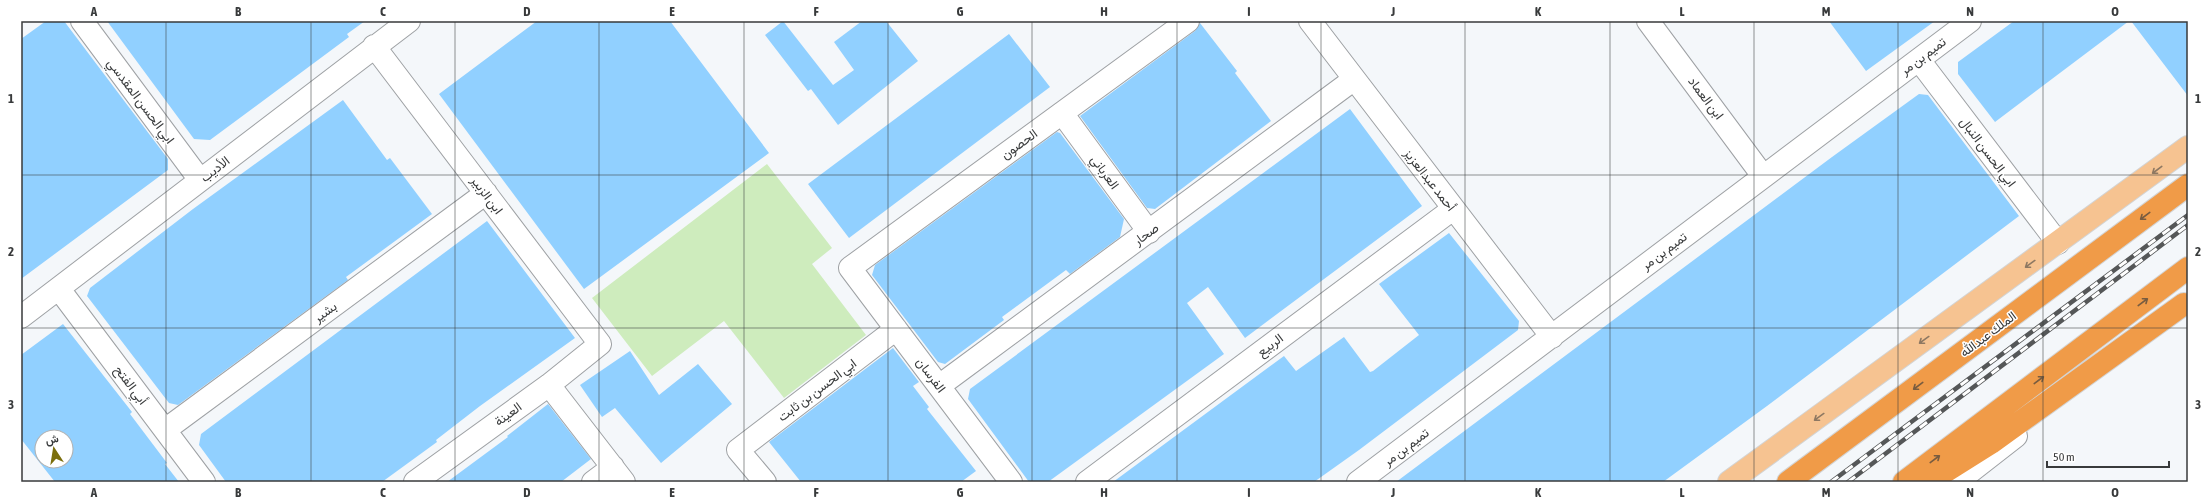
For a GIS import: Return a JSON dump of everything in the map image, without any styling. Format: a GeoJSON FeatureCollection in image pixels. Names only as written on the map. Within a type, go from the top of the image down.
{"type":"FeatureCollection","features":[{"type":"Feature","properties":{"kind":"highway","name":"الملك عبدالله"},"geometry":{"type":"LineString","coordinates":[[1788,482],[2188,185]]}},
{"type":"Feature","properties":{"kind":"highway"},"geometry":{"type":"LineString","coordinates":[[1904,482],[2188,268]]}},
{"type":"Feature","properties":{"kind":"highway"},"geometry":{"type":"LineString","coordinates":[[1929,482],[1991,443],[2186,303]]}},
{"type":"Feature","properties":{"kind":"highway"},"geometry":{"type":"LineString","coordinates":[[1783,482],[1859,430]]}},
{"type":"Feature","properties":{"kind":"main road"},"geometry":{"type":"LineString","coordinates":[[1729,482],[2188,147]]}},
{"type":"Feature","properties":{"kind":"street","name":"ابي الحسن المقدسي"},"geometry":{"type":"LineString","coordinates":[[82,21],[200,180]]}},
{"type":"Feature","properties":{"kind":"street","name":"الأديب"},"geometry":{"type":"LineString","coordinates":[[21,317],[374,46],[409,21]]}},
{"type":"Feature","properties":{"kind":"street","name":"الحصون"},"geometry":{"type":"LineString","coordinates":[[850,268],[1188,21]]}},
{"type":"Feature","properties":{"kind":"street","name":"أحمد عبدالعزيز"},"geometry":{"type":"LineString","coordinates":[[1310,21],[1353,80],[1552,337]]}},
{"type":"Feature","properties":{"kind":"street","name":"تميم بن مر"},"geometry":{"type":"LineString","coordinates":[[1364,480],[1763,176],[1970,21]]}},
{"type":"Feature","properties":{"kind":"street","name":"ابن العماد"},"geometry":{"type":"LineString","coordinates":[[1655,23],[1763,176]]}},
{"type":"Feature","properties":{"kind":"street","name":"ابن الزبير"},"geometry":{"type":"LineString","coordinates":[[374,46],[600,344]]}},
{"type":"Feature","properties":{"kind":"street","name":"ابي الحسن النبال"},"geometry":{"type":"LineString","coordinates":[[1919,60],[2058,243]]}},
{"type":"Feature","properties":{"kind":"street","name":"صحار"},"geometry":{"type":"LineString","coordinates":[[939,386],[1353,80]]}},
{"type":"Feature","properties":{"kind":"street","name":"العرباني"},"geometry":{"type":"LineString","coordinates":[[1062,113],[1149,232]]}},
{"type":"Feature","properties":{"kind":"street","name":"بشير"},"geometry":{"type":"LineString","coordinates":[[165,430],[486,193]]}},
{"type":"Feature","properties":{"kind":"street","name":"الربيع"},"geometry":{"type":"LineString","coordinates":[[1087,482],[1453,209]]}},
{"type":"Feature","properties":{"kind":"street","name":"الفرسان"},"geometry":{"type":"LineString","coordinates":[[850,268],[1012,482]]}},
{"type":"Feature","properties":{"kind":"street","name":"أبي الفتح"},"geometry":{"type":"LineString","coordinates":[[59,289],[204,482]]}},
{"type":"Feature","properties":{"kind":"street"},"geometry":{"type":"LineString","coordinates":[[1957,482],[2186,303]]}},
{"type":"Feature","properties":{"kind":"street","name":"ابي الحسن بن ثابت"},"geometry":{"type":"LineString","coordinates":[[763,482],[738,450],[896,329]]}},
{"type":"Feature","properties":{"kind":"street","name":"العينة"},"geometry":{"type":"LineString","coordinates":[[415,482],[549,385],[600,344]]}},
{"type":"Feature","properties":{"kind":"street"},"geometry":{"type":"LineString","coordinates":[[549,385],[619,474],[593,482]]}},
{"type":"Feature","properties":{"kind":"green space"},"geometry":{"type":"Polygon","coordinates":[[[767,164],[832,248],[812,264],[866,335],[784,398],[724,321],[652,376],[592,298],[767,164]]]}},
{"type":"Feature","properties":{"kind":"building"},"geometry":{"type":"Polygon","coordinates":[[[46,21],[64,21],[168,159],[168,170],[21,279],[21,39],[46,21]]]}},
{"type":"Feature","properties":{"kind":"building"},"geometry":{"type":"Polygon","coordinates":[[[107,21],[365,21],[347,34],[349,37],[210,140],[194,139],[107,21]]]}},
{"type":"Feature","properties":{"kind":"building"},"geometry":{"type":"Polygon","coordinates":[[[537,21],[670,21],[769,153],[584,289],[439,94],[537,21]]]}},
{"type":"Feature","properties":{"kind":"building"},"geometry":{"type":"Polygon","coordinates":[[[783,21],[833,85],[854,70],[834,42],[862,21],[886,21],[918,61],[838,125],[811,89],[808,91],[765,35],[783,21]]]}},
{"type":"Feature","properties":{"kind":"building"},"geometry":{"type":"Polygon","coordinates":[[[1829,21],[1935,21],[1866,71],[1829,21]]]}},
{"type":"Feature","properties":{"kind":"building"},"geometry":{"type":"Polygon","coordinates":[[[2014,21],[2129,21],[1995,122],[1958,74],[1958,62],[2014,21]]]}},
{"type":"Feature","properties":{"kind":"building"},"geometry":{"type":"Polygon","coordinates":[[[2131,21],[2188,21],[2188,96],[2131,21]]]}},
{"type":"Feature","properties":{"kind":"building"},"geometry":{"type":"Polygon","coordinates":[[[1200,23],[1237,71],[1235,73],[1271,121],[1155,209],[1147,208],[1080,116],[1195,31],[1200,23]]]}},
{"type":"Feature","properties":{"kind":"building"},"geometry":{"type":"Polygon","coordinates":[[[1009,34],[1050,87],[849,238],[808,184],[1009,34]]]}},
{"type":"Feature","properties":{"kind":"building"},"geometry":{"type":"Polygon","coordinates":[[[1919,94],[1928,95],[2019,216],[1767,406],[1663,482],[1396,482],[1832,157],[1919,94]]]}},
{"type":"Feature","properties":{"kind":"building"},"geometry":{"type":"Polygon","coordinates":[[[343,100],[387,160],[390,158],[432,214],[346,277],[348,280],[178,405],[169,403],[87,296],[90,288],[193,209],[343,100]]]}},
{"type":"Feature","properties":{"kind":"building"},"geometry":{"type":"Polygon","coordinates":[[[1350,109],[1422,206],[1245,338],[1208,287],[1187,303],[1224,354],[1048,482],[1029,482],[968,399],[970,389],[1350,109]]]}},
{"type":"Feature","properties":{"kind":"building"},"geometry":{"type":"Polygon","coordinates":[[[1057,132],[1060,133],[1124,219],[1120,237],[1070,274],[1066,270],[1002,317],[1004,320],[945,364],[938,362],[872,275],[875,265],[1057,132]]]}},
{"type":"Feature","properties":{"kind":"building"},"geometry":{"type":"Polygon","coordinates":[[[487,221],[575,338],[480,406],[436,440],[437,442],[382,482],[226,482],[199,445],[201,434],[487,221]]]}},
{"type":"Feature","properties":{"kind":"building"},"geometry":{"type":"Polygon","coordinates":[[[1449,233],[1519,321],[1518,330],[1359,450],[1314,482],[1113,482],[1284,356],[1296,371],[1344,337],[1370,372],[1373,371],[1419,335],[1379,284],[1449,233]]]}},
{"type":"Feature","properties":{"kind":"building"},"geometry":{"type":"Polygon","coordinates":[[[63,324],[132,412],[130,414],[167,463],[165,464],[179,482],[55,482],[45,469],[74,469],[74,429],[34,429],[34,455],[21,439],[21,355],[63,324]]]}},
{"type":"Feature","properties":{"kind":"building"},"geometry":{"type":"Polygon","coordinates":[[[893,348],[919,382],[913,386],[929,407],[927,409],[976,471],[961,482],[801,482],[769,442],[893,348]]]}},
{"type":"Feature","properties":{"kind":"building"},"geometry":{"type":"Polygon","coordinates":[[[630,351],[659,395],[698,364],[732,404],[661,463],[615,408],[602,417],[580,385],[630,351]]]}},
{"type":"Feature","properties":{"kind":"building"},"geometry":{"type":"Polygon","coordinates":[[[548,404],[591,459],[561,482],[447,482],[508,437],[507,436],[548,404]]]}},
{"type":"Feature","properties":{"kind":"railway"},"geometry":{"type":"LineString","coordinates":[[1831,482],[2188,215]]}},
{"type":"Feature","properties":{"kind":"railway"},"geometry":{"type":"LineString","coordinates":[[1848,482],[2188,225]]}}]}
